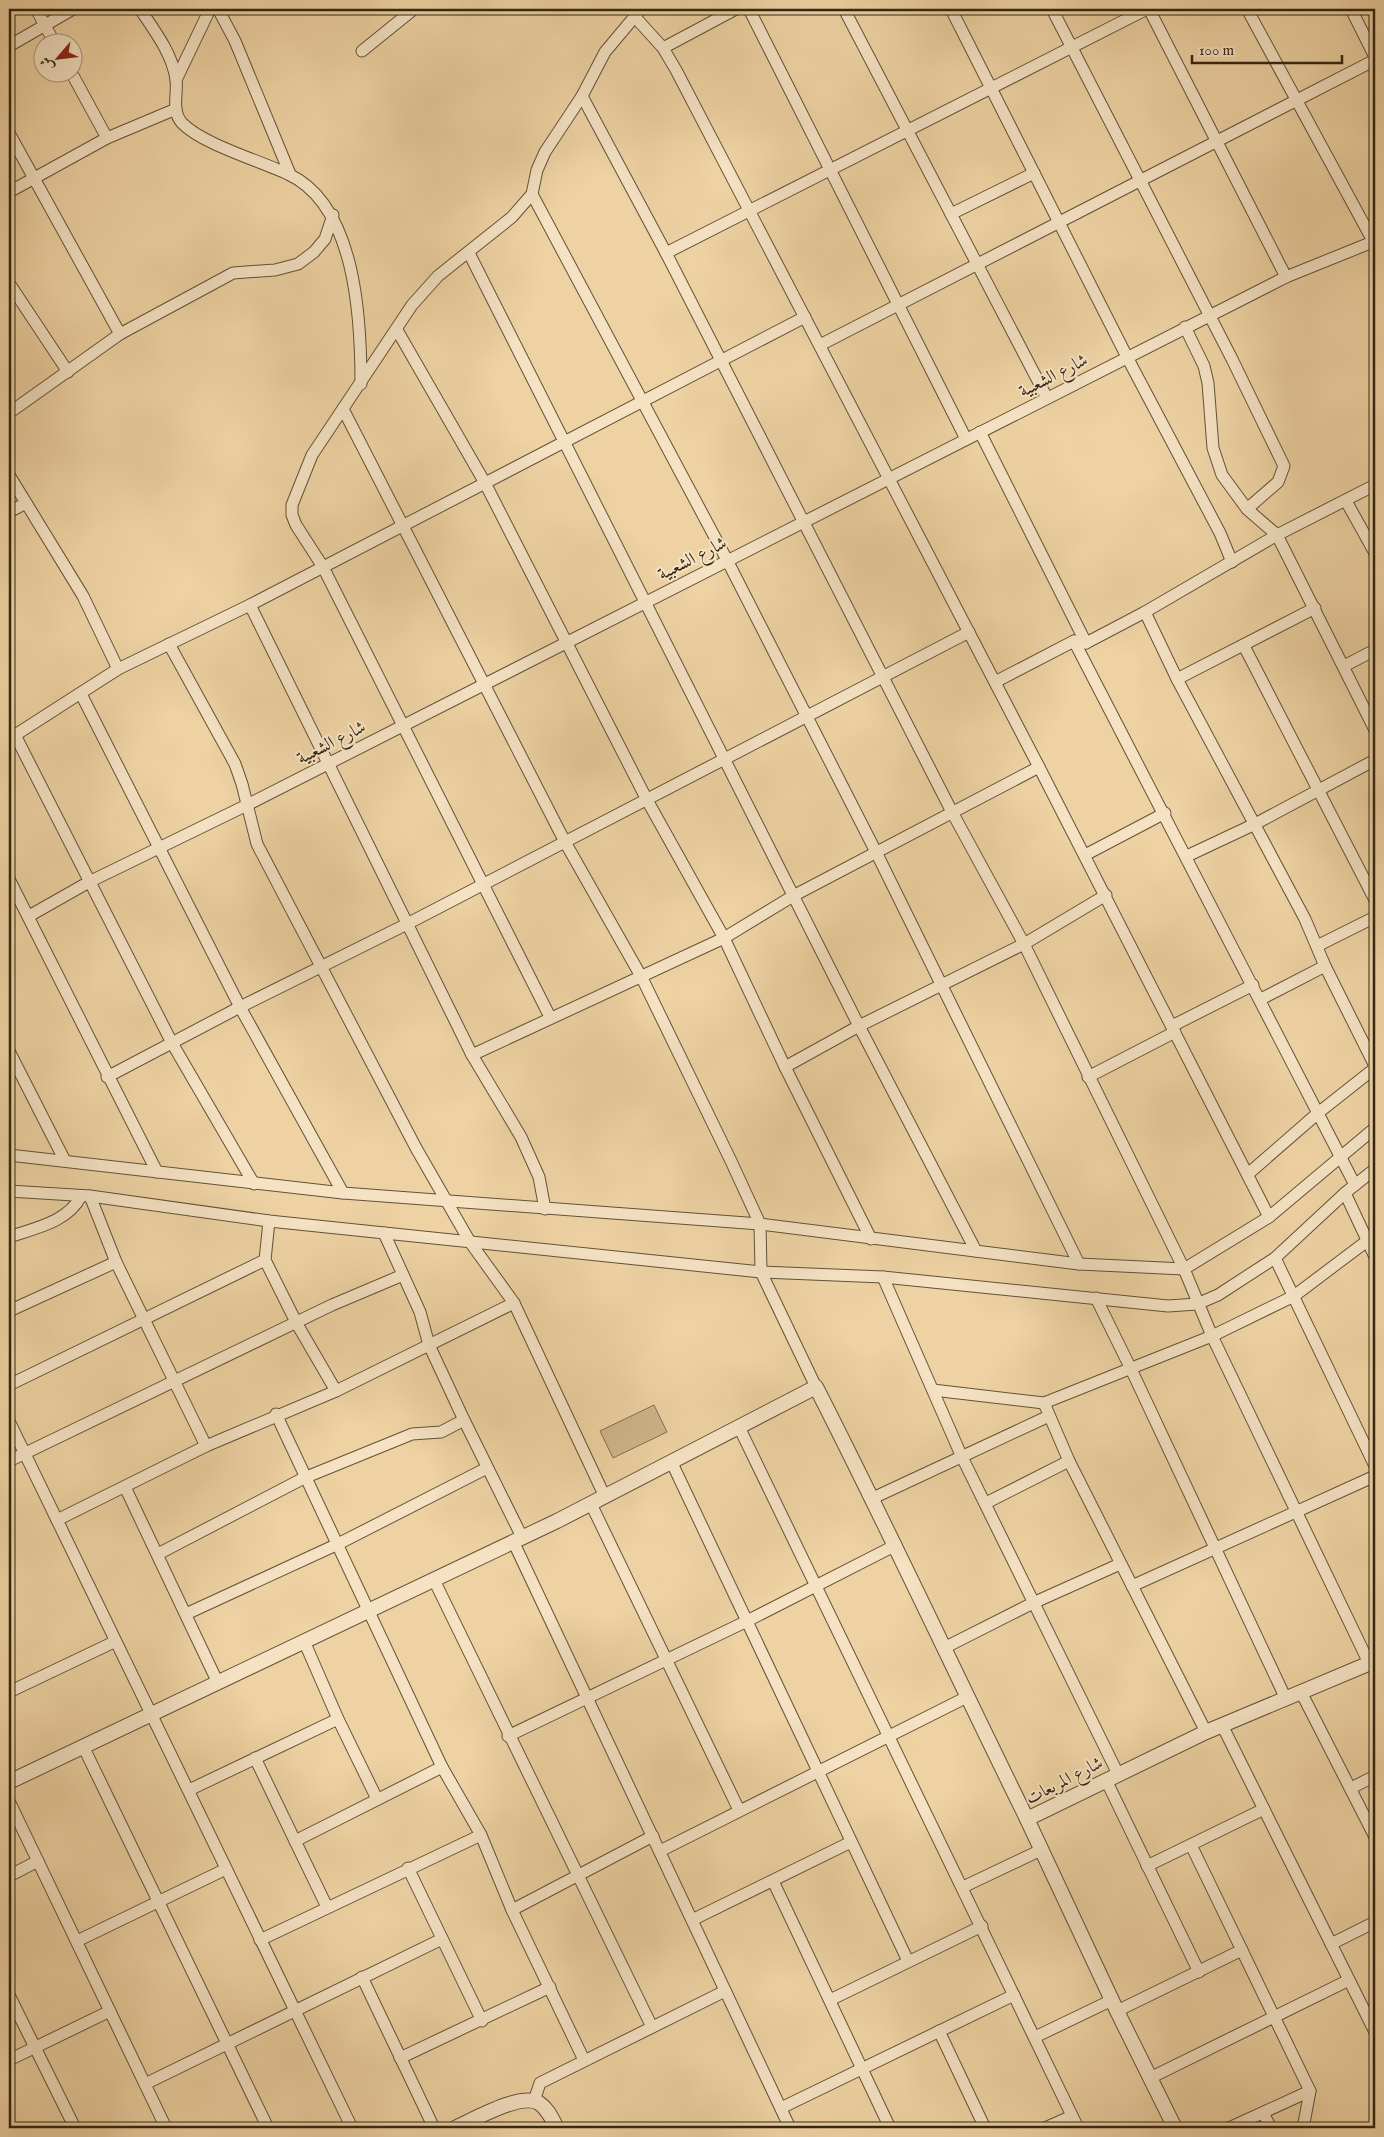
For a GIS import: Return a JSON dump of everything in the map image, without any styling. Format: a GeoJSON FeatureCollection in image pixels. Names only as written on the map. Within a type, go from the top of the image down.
{"type":"FeatureCollection","features":[{"type":"Feature","properties":{"kind":"street"},"geometry":{"type":"LineString","coordinates":[[36,9],[49,32]]}},
{"type":"Feature","properties":{"kind":"street"},"geometry":{"type":"LineString","coordinates":[[9,46],[73,9]]}},
{"type":"Feature","properties":{"kind":"street"},"geometry":{"type":"LineString","coordinates":[[140,9],[167,52],[176,80],[176,109],[180,121],[190,130],[242,155],[290,174],[316,192],[333,215],[347,257],[359,318],[361,384]]}},
{"type":"Feature","properties":{"kind":"street"},"geometry":{"type":"LineString","coordinates":[[176,80],[210,9]]}},
{"type":"Feature","properties":{"kind":"street"},"geometry":{"type":"LineString","coordinates":[[218,9],[235,41],[290,174]]}},
{"type":"Feature","properties":{"kind":"street"},"geometry":{"type":"LineString","coordinates":[[362,50],[414,9]]}},
{"type":"Feature","properties":{"kind":"street"},"geometry":{"type":"LineString","coordinates":[[712,9],[732,11]]}},
{"type":"Feature","properties":{"kind":"street"},"geometry":{"type":"LineString","coordinates":[[749,9],[966,438]]}},
{"type":"Feature","properties":{"kind":"street"},"geometry":{"type":"LineString","coordinates":[[844,9],[1046,398]]}},
{"type":"Feature","properties":{"kind":"street"},"geometry":{"type":"LineString","coordinates":[[951,9],[1127,357],[1220,533],[1232,562]]}},
{"type":"Feature","properties":{"kind":"street"},"geometry":{"type":"LineString","coordinates":[[1052,9],[1284,466],[1278,482],[1247,509]]}},
{"type":"Feature","properties":{"kind":"street"},"geometry":{"type":"LineString","coordinates":[[666,254],[1148,9],[1286,277]]}},
{"type":"Feature","properties":{"kind":"street"},"geometry":{"type":"LineString","coordinates":[[1247,9],[1374,241]]}},
{"type":"Feature","properties":{"kind":"street"},"geometry":{"type":"LineString","coordinates":[[820,345],[1296,101],[1375,58],[1351,9]]}},
{"type":"Feature","properties":{"kind":"street"},"geometry":{"type":"LineString","coordinates":[[663,48],[732,11]]}},
{"type":"Feature","properties":{"kind":"street"},"geometry":{"type":"LineString","coordinates":[[550,1017],[323,568],[296,525],[292,505],[312,455],[412,305],[438,276],[512,217],[532,194],[537,170],[545,152],[582,96],[605,52],[638,13],[663,48],[820,345],[1106,895],[1269,1217]]}},
{"type":"Feature","properties":{"kind":"street"},"geometry":{"type":"LineString","coordinates":[[76,82],[107,138]]}},
{"type":"Feature","properties":{"kind":"street"},"geometry":{"type":"LineString","coordinates":[[582,96],[666,254],[952,812],[1024,944],[1184,1269],[1197,1304],[1212,1336],[1372,1662]]}},
{"type":"Feature","properties":{"kind":"street"},"geometry":{"type":"LineString","coordinates":[[9,192],[107,138],[176,109]]}},
{"type":"Feature","properties":{"kind":"street"},"geometry":{"type":"LineString","coordinates":[[9,133],[120,334]]}},
{"type":"Feature","properties":{"kind":"street"},"geometry":{"type":"LineString","coordinates":[[951,214],[1034,173]]}},
{"type":"Feature","properties":{"kind":"street"},"geometry":{"type":"LineString","coordinates":[[532,194],[643,401],[807,716],[943,986],[1079,1264]]}},
{"type":"Feature","properties":{"kind":"street"},"geometry":{"type":"LineString","coordinates":[[9,413],[120,334],[234,274],[275,270],[298,264],[314,252],[325,239],[333,215]]}},
{"type":"Feature","properties":{"kind":"street","name":"شارع الشعبية"},"geometry":{"type":"LineString","coordinates":[[29,916],[90,882],[247,805],[328,762],[1185,327],[1286,277],[1374,241]]}},
{"type":"Feature","properties":{"kind":"street"},"geometry":{"type":"LineString","coordinates":[[469,253],[859,1026],[976,1251]]}},
{"type":"Feature","properties":{"kind":"street"},"geometry":{"type":"LineString","coordinates":[[9,283],[68,372]]}},
{"type":"Feature","properties":{"kind":"street"},"geometry":{"type":"LineString","coordinates":[[254,1184],[172,1042],[90,882],[12,737],[118,669],[323,568],[805,317]]}},
{"type":"Feature","properties":{"kind":"street"},"geometry":{"type":"LineString","coordinates":[[1185,327],[1204,366],[1208,383],[1214,448],[1222,476],[1247,509],[1277,534],[1375,730]]}},
{"type":"Feature","properties":{"kind":"street"},"geometry":{"type":"LineString","coordinates":[[397,330],[484,483],[647,800],[724,938],[785,1067],[871,1239]]}},
{"type":"Feature","properties":{"kind":"street"},"geometry":{"type":"LineString","coordinates":[[343,409],[565,842],[642,978],[760,1224],[760,1272],[896,1545],[967,1697],[1027,1818]]}},
{"type":"Feature","properties":{"kind":"street"},"geometry":{"type":"LineString","coordinates":[[980,432],[1086,643]]}},
{"type":"Feature","properties":{"kind":"street"},"geometry":{"type":"LineString","coordinates":[[9,475],[83,596],[118,669]]}},
{"type":"Feature","properties":{"kind":"street"},"geometry":{"type":"LineString","coordinates":[[995,682],[1074,641],[1086,643],[1145,612],[1277,534],[1375,485]]}},
{"type":"Feature","properties":{"kind":"street"},"geometry":{"type":"LineString","coordinates":[[1346,501],[1375,553]]}},
{"type":"Feature","properties":{"kind":"street"},"geometry":{"type":"LineString","coordinates":[[9,512],[26,503]]}},
{"type":"Feature","properties":{"kind":"street"},"geometry":{"type":"LineString","coordinates":[[250,605],[472,1056],[521,1137],[539,1177],[545,1209]]}},
{"type":"Feature","properties":{"kind":"street"},"geometry":{"type":"LineString","coordinates":[[1177,679],[1315,608]]}},
{"type":"Feature","properties":{"kind":"street"},"geometry":{"type":"LineString","coordinates":[[1145,612],[1177,679],[1305,919],[1325,966],[1375,1067],[1318,1113],[1248,1174]]}},
{"type":"Feature","properties":{"kind":"street"},"geometry":{"type":"LineString","coordinates":[[108,1077],[172,1042],[483,885],[969,632]]}},
{"type":"Feature","properties":{"kind":"street"},"geometry":{"type":"LineString","coordinates":[[1074,641],[1165,813],[1355,1185]]}},
{"type":"Feature","properties":{"kind":"street"},"geometry":{"type":"LineString","coordinates":[[169,644],[234,764],[257,844],[416,1148],[470,1242],[514,1303],[605,1497]]}},
{"type":"Feature","properties":{"kind":"street"},"geometry":{"type":"LineString","coordinates":[[1244,646],[1375,900]]}},
{"type":"Feature","properties":{"kind":"street"},"geometry":{"type":"LineString","coordinates":[[1344,666],[1375,650]]}},
{"type":"Feature","properties":{"kind":"street"},"geometry":{"type":"LineString","coordinates":[[81,694],[240,1007],[343,1193]]}},
{"type":"Feature","properties":{"kind":"street"},"geometry":{"type":"LineString","coordinates":[[1187,856],[1255,824],[1375,760]]}},
{"type":"Feature","properties":{"kind":"street"},"geometry":{"type":"LineString","coordinates":[[472,1056],[550,1017],[642,978],[724,938],[793,896],[1039,767]]}},
{"type":"Feature","properties":{"kind":"street"},"geometry":{"type":"LineString","coordinates":[[1085,855],[1165,813]]}},
{"type":"Feature","properties":{"kind":"street"},"geometry":{"type":"LineString","coordinates":[[10,886],[29,916],[157,1172]]}},
{"type":"Feature","properties":{"kind":"street"},"geometry":{"type":"LineString","coordinates":[[785,1067],[859,1026],[943,986],[1024,944],[1106,895]]}},
{"type":"Feature","properties":{"kind":"street"},"geometry":{"type":"LineString","coordinates":[[1317,946],[1375,917]]}},
{"type":"Feature","properties":{"kind":"street"},"geometry":{"type":"LineString","coordinates":[[1261,999],[1325,966]]}},
{"type":"Feature","properties":{"kind":"street"},"geometry":{"type":"LineString","coordinates":[[1088,1077],[1253,985]]}},
{"type":"Feature","properties":{"kind":"street"},"geometry":{"type":"LineString","coordinates":[[9,1051],[66,1161]]}},
{"type":"Feature","properties":{"kind":"street"},"geometry":{"type":"LineString","coordinates":[[9,1155],[343,1193],[760,1224],[1079,1264],[1184,1269],[1269,1217],[1375,1128]]}},
{"type":"Feature","properties":{"kind":"street"},"geometry":{"type":"LineString","coordinates":[[9,1191],[86,1196],[269,1221],[760,1272],[883,1277],[1168,1306],[1197,1304],[1218,1295],[1275,1258],[1345,1193],[1375,1169]]}},
{"type":"Feature","properties":{"kind":"street"},"geometry":{"type":"LineString","coordinates":[[1345,1193],[1372,1238],[1375,1257]]}},
{"type":"Feature","properties":{"kind":"street"},"geometry":{"type":"LineString","coordinates":[[9,1237],[66,1216],[86,1196]]}},
{"type":"Feature","properties":{"kind":"street"},"geometry":{"type":"LineString","coordinates":[[86,1196],[116,1262],[206,1446]]}},
{"type":"Feature","properties":{"kind":"street"},"geometry":{"type":"LineString","coordinates":[[269,1221],[265,1260],[297,1324],[336,1391]]}},
{"type":"Feature","properties":{"kind":"street"},"geometry":{"type":"LineString","coordinates":[[384,1233],[420,1312],[430,1345],[487,1468],[587,1698],[790,2128]]}},
{"type":"Feature","properties":{"kind":"street"},"geometry":{"type":"LineString","coordinates":[[933,1390],[1044,1403],[1212,1336],[1294,1296],[1372,1238]]}},
{"type":"Feature","properties":{"kind":"street"},"geometry":{"type":"LineString","coordinates":[[1275,1258],[1375,1466]]}},
{"type":"Feature","properties":{"kind":"street"},"geometry":{"type":"LineString","coordinates":[[9,1385],[265,1260]]}},
{"type":"Feature","properties":{"kind":"street"},"geometry":{"type":"LineString","coordinates":[[9,1311],[116,1262]]}},
{"type":"Feature","properties":{"kind":"street"},"geometry":{"type":"LineString","coordinates":[[9,1461],[297,1324],[332,1305],[403,1275]]}},
{"type":"Feature","properties":{"kind":"street"},"geometry":{"type":"LineString","coordinates":[[883,1277],[961,1455],[1033,1603],[1112,1777],[1147,1866],[1199,1972]]}},
{"type":"Feature","properties":{"kind":"street"},"geometry":{"type":"LineString","coordinates":[[1096,1298],[1286,1699]]}},
{"type":"Feature","properties":{"kind":"street"},"geometry":{"type":"LineString","coordinates":[[57,1520],[206,1446],[276,1414],[336,1391],[514,1303]]}},
{"type":"Feature","properties":{"kind":"street"},"geometry":{"type":"LineString","coordinates":[[9,1782],[304,1641],[369,1612],[591,1504],[816,1387]]}},
{"type":"Feature","properties":{"kind":"street"},"geometry":{"type":"LineString","coordinates":[[1044,1403],[1069,1461],[1206,1732]]}},
{"type":"Feature","properties":{"kind":"street"},"geometry":{"type":"LineString","coordinates":[[276,1414],[304,1478],[338,1544],[442,1767],[481,1836],[512,1910],[584,2060]]}},
{"type":"Feature","properties":{"kind":"street"},"geometry":{"type":"LineString","coordinates":[[873,1498],[961,1455],[1049,1416]]}},
{"type":"Feature","properties":{"kind":"street"},"geometry":{"type":"LineString","coordinates":[[158,1554],[304,1478],[412,1434],[440,1432],[464,1420]]}},
{"type":"Feature","properties":{"kind":"street"},"geometry":{"type":"LineString","coordinates":[[9,1421],[114,1642],[189,1790],[352,2128]]}},
{"type":"Feature","properties":{"kind":"street"},"geometry":{"type":"LineString","coordinates":[[739,1427],[982,1926],[1078,2128]]}},
{"type":"Feature","properties":{"kind":"street"},"geometry":{"type":"LineString","coordinates":[[671,1461],[745,1622],[908,1962]]}},
{"type":"Feature","properties":{"kind":"street"},"geometry":{"type":"LineString","coordinates":[[986,1503],[1069,1461]]}},
{"type":"Feature","properties":{"kind":"street"},"geometry":{"type":"LineString","coordinates":[[186,1614],[338,1544],[487,1468]]}},
{"type":"Feature","properties":{"kind":"street"},"geometry":{"type":"LineString","coordinates":[[1132,1586],[1375,1476]]}},
{"type":"Feature","properties":{"kind":"street"},"geometry":{"type":"LineString","coordinates":[[125,1486],[218,1683]]}},
{"type":"Feature","properties":{"kind":"street"},"geometry":{"type":"LineString","coordinates":[[591,1504],[739,1810]]}},
{"type":"Feature","properties":{"kind":"street"},"geometry":{"type":"LineString","coordinates":[[508,1736],[745,1622],[896,1545]]}},
{"type":"Feature","properties":{"kind":"street"},"geometry":{"type":"LineString","coordinates":[[944,1648],[1033,1603],[1120,1564]]}},
{"type":"Feature","properties":{"kind":"street"},"geometry":{"type":"LineString","coordinates":[[434,1580],[508,1736],[579,1876],[652,2027]]}},
{"type":"Feature","properties":{"kind":"street"},"geometry":{"type":"LineString","coordinates":[[304,1641],[338,1719],[377,1799]]}},
{"type":"Feature","properties":{"kind":"street"},"geometry":{"type":"LineString","coordinates":[[9,1692],[114,1642]]}},
{"type":"Feature","properties":{"kind":"street","name":"شارع المربعات"},"geometry":{"type":"LineString","coordinates":[[1175,2128],[1114,2006],[1027,1818],[1206,1732],[1372,1662]]}},
{"type":"Feature","properties":{"kind":"street"},"geometry":{"type":"LineString","coordinates":[[1302,1692],[1375,1837]]}},
{"type":"Feature","properties":{"kind":"street"},"geometry":{"type":"LineString","coordinates":[[660,1851],[967,1697]]}},
{"type":"Feature","properties":{"kind":"street"},"geometry":{"type":"LineString","coordinates":[[189,1790],[338,1719]]}},
{"type":"Feature","properties":{"kind":"street"},"geometry":{"type":"LineString","coordinates":[[1222,1725],[1349,1980],[1372,2020],[1375,2032]]}},
{"type":"Feature","properties":{"kind":"street"},"geometry":{"type":"LineString","coordinates":[[83,1746],[157,1903],[268,2128]]}},
{"type":"Feature","properties":{"kind":"street"},"geometry":{"type":"LineString","coordinates":[[255,1758],[326,1907]]}},
{"type":"Feature","properties":{"kind":"street"},"geometry":{"type":"LineString","coordinates":[[295,1841],[442,1767]]}},
{"type":"Feature","properties":{"kind":"street"},"geometry":{"type":"LineString","coordinates":[[1351,1788],[1375,1776]]}},
{"type":"Feature","properties":{"kind":"street"},"geometry":{"type":"LineString","coordinates":[[9,1801],[166,2128]]}},
{"type":"Feature","properties":{"kind":"street"},"geometry":{"type":"LineString","coordinates":[[1147,1866],[1264,1809]]}},
{"type":"Feature","properties":{"kind":"street"},"geometry":{"type":"LineString","coordinates":[[260,1940],[408,1868],[481,1836]]}},
{"type":"Feature","properties":{"kind":"street"},"geometry":{"type":"LineString","coordinates":[[512,1910],[653,1836]]}},
{"type":"Feature","properties":{"kind":"street"},"geometry":{"type":"LineString","coordinates":[[692,1920],[851,1842]]}},
{"type":"Feature","properties":{"kind":"street"},"geometry":{"type":"LineString","coordinates":[[1191,1845],[1310,2091],[1304,2123],[1307,2128]]}},
{"type":"Feature","properties":{"kind":"street"},"geometry":{"type":"LineString","coordinates":[[963,1887],[1041,1850]]}},
{"type":"Feature","properties":{"kind":"street"},"geometry":{"type":"LineString","coordinates":[[9,1876],[38,1862]]}},
{"type":"Feature","properties":{"kind":"street"},"geometry":{"type":"LineString","coordinates":[[408,1868],[482,2021]]}},
{"type":"Feature","properties":{"kind":"street"},"geometry":{"type":"LineString","coordinates":[[77,1941],[226,1869]]}},
{"type":"Feature","properties":{"kind":"street"},"geometry":{"type":"LineString","coordinates":[[773,1881],[890,2128]]}},
{"type":"Feature","properties":{"kind":"street"},"geometry":{"type":"LineString","coordinates":[[1331,1944],[1375,1922]]}},
{"type":"Feature","properties":{"kind":"street"},"geometry":{"type":"LineString","coordinates":[[830,2000],[982,1926]]}},
{"type":"Feature","properties":{"kind":"street"},"geometry":{"type":"LineString","coordinates":[[145,2084],[442,1939]]}},
{"type":"Feature","properties":{"kind":"street"},"geometry":{"type":"LineString","coordinates":[[1035,2037],[1199,1972],[1242,1950]]}},
{"type":"Feature","properties":{"kind":"street"},"geometry":{"type":"LineString","coordinates":[[362,1977],[434,2128]]}},
{"type":"Feature","properties":{"kind":"street"},"geometry":{"type":"LineString","coordinates":[[1150,2078],[1349,1980]]}},
{"type":"Feature","properties":{"kind":"street"},"geometry":{"type":"LineString","coordinates":[[400,2058],[550,1988]]}},
{"type":"Feature","properties":{"kind":"street"},"geometry":{"type":"LineString","coordinates":[[534,2101],[540,2083],[725,1991]]}},
{"type":"Feature","properties":{"kind":"street"},"geometry":{"type":"LineString","coordinates":[[9,1995],[75,2128]]}},
{"type":"Feature","properties":{"kind":"street"},"geometry":{"type":"LineString","coordinates":[[780,2108],[1014,1995]]}},
{"type":"Feature","properties":{"kind":"street"},"geometry":{"type":"LineString","coordinates":[[9,2060],[110,2011]]}},
{"type":"Feature","properties":{"kind":"street"},"geometry":{"type":"LineString","coordinates":[[939,2030],[985,2128]]}},
{"type":"Feature","properties":{"kind":"street"},"geometry":{"type":"LineString","coordinates":[[1229,2128],[1310,2091]]}},
{"type":"Feature","properties":{"kind":"street"},"geometry":{"type":"LineString","coordinates":[[455,2128],[521,2101],[534,2101],[548,2112],[557,2128]]}},
{"type":"Feature","properties":{"kind":"street"},"geometry":{"type":"LineString","coordinates":[[1263,2113],[1271,2128]]}},
{"type":"Feature","properties":{"kind":"street"},"geometry":{"type":"LineString","coordinates":[[1045,2128],[1072,2116]]}},
{"type":"Feature","properties":{"kind":"shaded area"},"geometry":{"type":"Polygon","coordinates":[[[654,1405],[667,1432],[613,1458],[600,1431],[654,1405]]]}}]}
